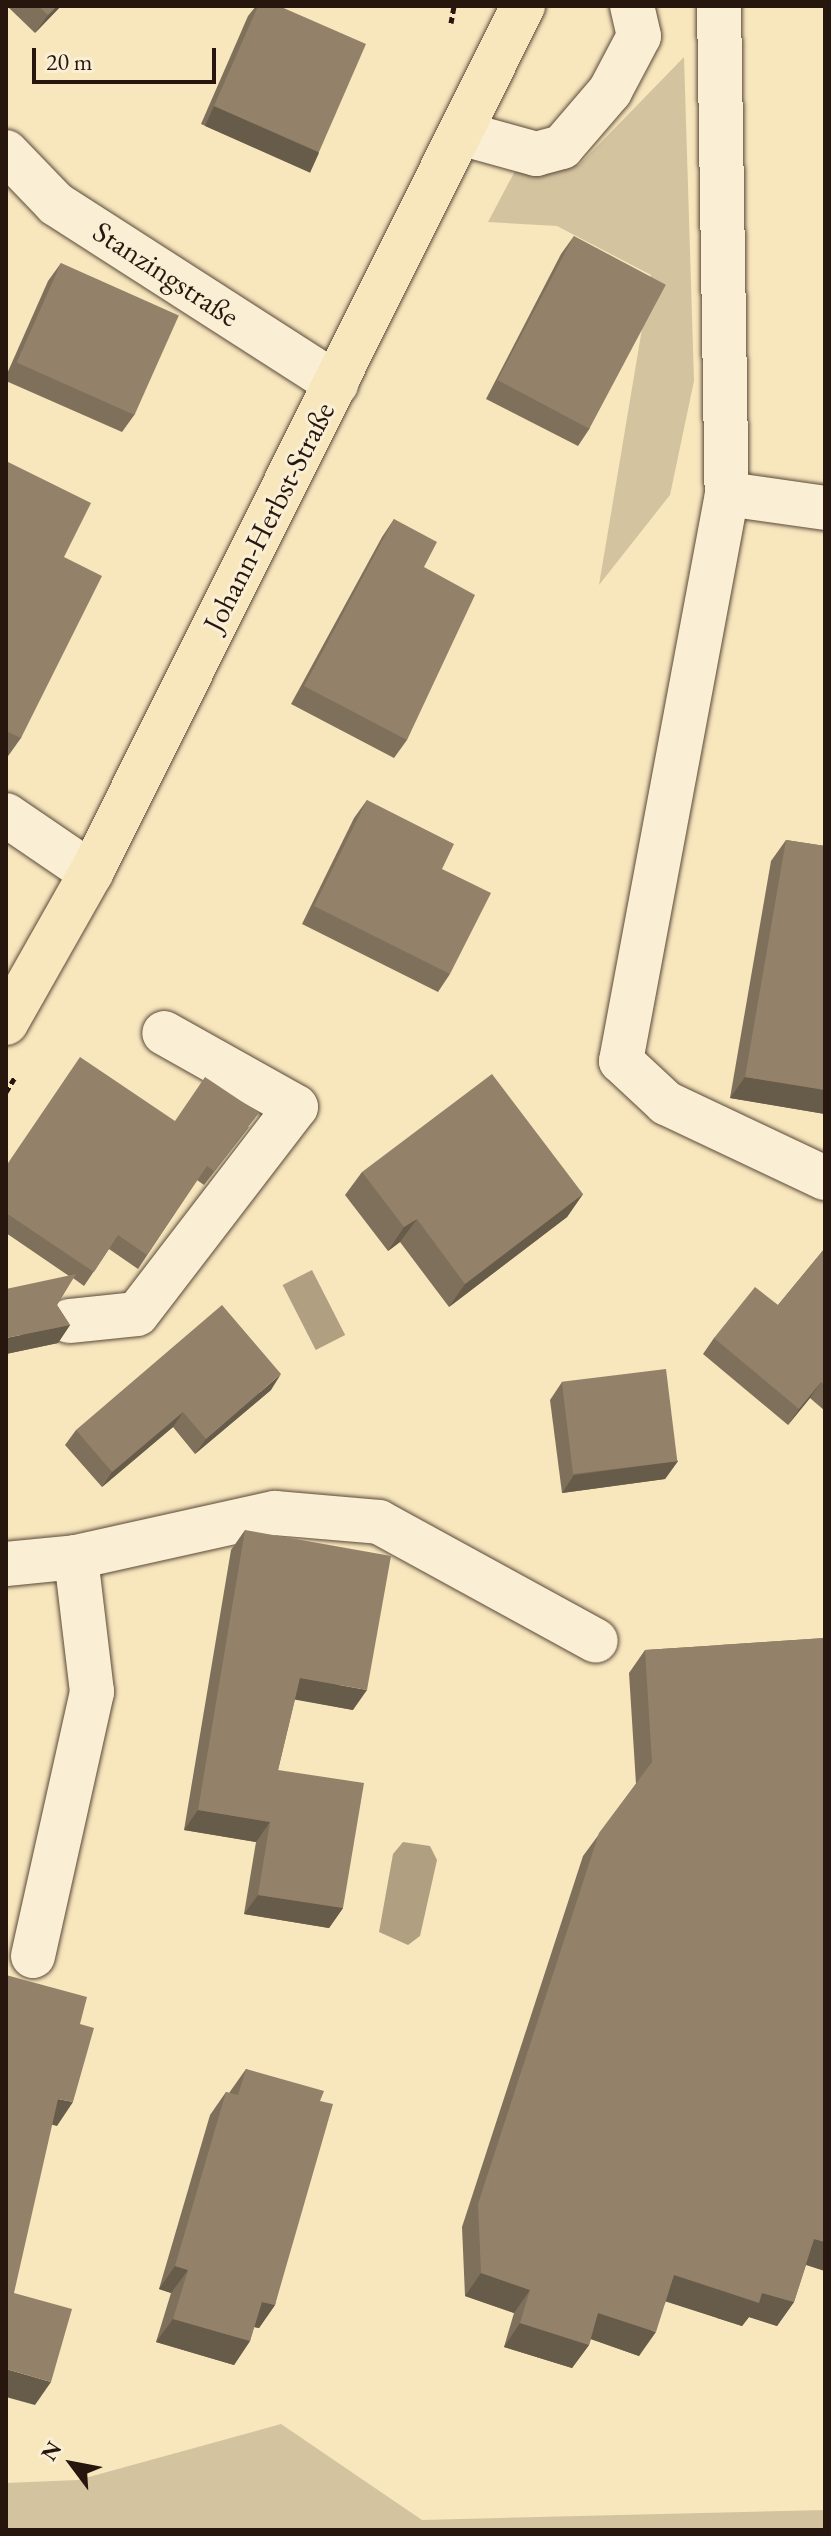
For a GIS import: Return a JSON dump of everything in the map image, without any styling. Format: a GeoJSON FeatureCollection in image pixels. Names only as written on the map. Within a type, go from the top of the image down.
{"type":"FeatureCollection","features":[{"type":"Feature","properties":{"kind":"main road","name":"Johann-Herbst-Straße"},"geometry":{"type":"LineString","coordinates":[[6,1023],[91,873],[464,134],[523,6]]}},
{"type":"Feature","properties":{"kind":"street"},"geometry":{"type":"LineString","coordinates":[[464,134],[536,154],[562,147],[610,91],[639,36],[632,6]]}},
{"type":"Feature","properties":{"kind":"street"},"geometry":{"type":"LineString","coordinates":[[719,6],[727,494],[621,1061],[666,1103],[825,1178]]}},
{"type":"Feature","properties":{"kind":"street","name":"Stanzingstraße"},"geometry":{"type":"LineString","coordinates":[[6,152],[56,204],[336,384]]}},
{"type":"Feature","properties":{"kind":"street"},"geometry":{"type":"LineString","coordinates":[[727,494],[825,508]]}},
{"type":"Feature","properties":{"kind":"street"},"geometry":{"type":"LineString","coordinates":[[6,815],[91,873]]}},
{"type":"Feature","properties":{"kind":"street"},"geometry":{"type":"LineString","coordinates":[[69,1321],[137,1314],[296,1107],[164,1033]]}},
{"type":"Feature","properties":{"kind":"street"},"geometry":{"type":"LineString","coordinates":[[6,1564],[76,1557],[275,1513],[379,1522],[596,1641]]}},
{"type":"Feature","properties":{"kind":"street"},"geometry":{"type":"LineString","coordinates":[[33,1956],[92,1692],[76,1557]]}},
{"type":"Feature","properties":{"kind":"shaded area"},"geometry":{"type":"Polygon","coordinates":[[[684,57],[694,381],[670,495],[599,585],[651,275],[557,226],[488,222],[516,169],[579,165],[684,57]]]}},
{"type":"Feature","properties":{"kind":"shaded area"},"geometry":{"type":"Polygon","coordinates":[[[312,1270],[345,1335],[316,1350],[283,1285],[312,1270]]]}},
{"type":"Feature","properties":{"kind":"shaded area"},"geometry":{"type":"Polygon","coordinates":[[[403,1842],[430,1846],[437,1860],[420,1936],[408,1945],[379,1932],[393,1854],[403,1842]]]}},
{"type":"Feature","properties":{"kind":"shaded area"},"geometry":{"type":"Polygon","coordinates":[[[281,2424],[422,2520],[825,2510],[825,2530],[6,2530],[6,2483],[78,2480],[281,2424]]]}},
{"type":"Feature","properties":{"kind":"building"},"geometry":{"type":"Polygon","coordinates":[[[38,6],[57,6],[48,15],[38,6]]]}},
{"type":"Feature","properties":{"kind":"building"},"geometry":{"type":"Polygon","coordinates":[[[258,6],[279,6],[366,44],[319,152],[214,106],[258,6]]]}},
{"type":"Feature","properties":{"kind":"building"},"geometry":{"type":"Polygon","coordinates":[[[574,236],[666,285],[589,429],[497,380],[574,236]]]}},
{"type":"Feature","properties":{"kind":"building"},"geometry":{"type":"Polygon","coordinates":[[[61,263],[179,315],[135,415],[17,363],[61,263]]]}},
{"type":"Feature","properties":{"kind":"building"},"geometry":{"type":"Polygon","coordinates":[[[6,461],[91,503],[64,557],[102,576],[21,738],[6,731],[6,461]]]}},
{"type":"Feature","properties":{"kind":"building"},"geometry":{"type":"Polygon","coordinates":[[[394,519],[437,542],[424,567],[475,595],[407,740],[304,686],[394,519]]]}},
{"type":"Feature","properties":{"kind":"building"},"geometry":{"type":"Polygon","coordinates":[[[367,800],[454,844],[442,869],[491,893],[450,974],[314,906],[367,800]]]}},
{"type":"Feature","properties":{"kind":"building"},"geometry":{"type":"Polygon","coordinates":[[[786,840],[825,846],[825,1090],[745,1077],[786,840]]]}},
{"type":"Feature","properties":{"kind":"building"},"geometry":{"type":"Polygon","coordinates":[[[80,1057],[175,1121],[205,1077],[259,1113],[214,1171],[207,1166],[147,1255],[118,1235],[94,1272],[6,1213],[6,1166],[80,1057]]]}},
{"type":"Feature","properties":{"kind":"building"},"geometry":{"type":"Polygon","coordinates":[[[492,1074],[583,1194],[465,1284],[417,1219],[404,1227],[362,1172],[492,1074]]]}},
{"type":"Feature","properties":{"kind":"building"},"geometry":{"type":"Polygon","coordinates":[[[825,1248],[825,1385],[821,1382],[799,1409],[714,1338],[755,1287],[778,1305],[825,1248]]]}},
{"type":"Feature","properties":{"kind":"building"},"geometry":{"type":"Polygon","coordinates":[[[76,1274],[57,1305],[70,1325],[6,1338],[6,1289],[76,1274]]]}},
{"type":"Feature","properties":{"kind":"building"},"geometry":{"type":"Polygon","coordinates":[[[222,1305],[281,1374],[206,1439],[183,1412],[112,1472],[76,1430],[222,1305]]]}},
{"type":"Feature","properties":{"kind":"building"},"geometry":{"type":"Polygon","coordinates":[[[666,1369],[677,1461],[573,1474],[562,1382],[666,1369]]]}},
{"type":"Feature","properties":{"kind":"building"},"geometry":{"type":"Polygon","coordinates":[[[245,1530],[391,1556],[367,1690],[300,1678],[278,1770],[364,1783],[343,1908],[258,1895],[270,1822],[198,1810],[245,1530]]]}},
{"type":"Feature","properties":{"kind":"building"},"geometry":{"type":"Polygon","coordinates":[[[825,1638],[825,2242],[814,2239],[794,2302],[762,2293],[759,2303],[674,2275],[656,2332],[598,2313],[589,2345],[520,2323],[530,2290],[481,2273],[478,2204],[599,1833],[652,1762],[645,1650],[825,1638]]]}},
{"type":"Feature","properties":{"kind":"building"},"geometry":{"type":"Polygon","coordinates":[[[6,1975],[87,1997],[80,2024],[94,2028],[73,2102],[58,2099],[14,2293],[72,2309],[51,2382],[6,2369],[6,1975]]]}},
{"type":"Feature","properties":{"kind":"building"},"geometry":{"type":"Polygon","coordinates":[[[246,2069],[324,2091],[320,2101],[333,2104],[275,2305],[262,2302],[250,2341],[173,2319],[188,2270],[175,2266],[226,2092],[238,2095],[246,2069]]]}}]}
